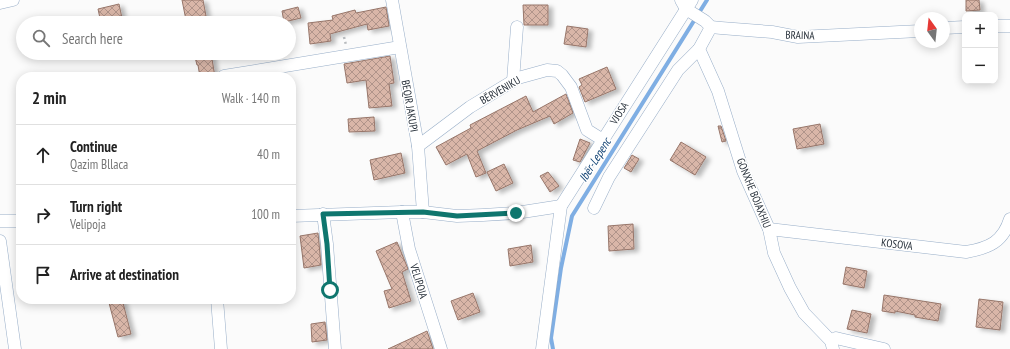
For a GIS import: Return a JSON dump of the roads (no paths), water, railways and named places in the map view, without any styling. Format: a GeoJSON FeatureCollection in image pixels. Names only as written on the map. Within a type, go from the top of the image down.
{"type":"FeatureCollection","features":[{"type":"Feature","properties":{"kind":"street"},"geometry":{"type":"LineString","coordinates":[[0,3],[13,0]]}},
{"type":"Feature","properties":{"kind":"street","name":"BEQIR JAKUPI"},"geometry":{"type":"LineString","coordinates":[[392,0],[418,146],[423,212]]}},
{"type":"Feature","properties":{"kind":"street","name":"BRAINA"},"geometry":{"type":"LineString","coordinates":[[686,3],[708,24],[742,31],[772,32],[798,37],[914,32]]}},
{"type":"Feature","properties":{"kind":"street","name":"VJOSA"},"geometry":{"type":"LineString","coordinates":[[542,349],[561,206],[686,3]]}},
{"type":"Feature","properties":{"kind":"street"},"geometry":{"type":"LineString","coordinates":[[594,208],[610,177],[678,70],[700,49],[708,24]]}},
{"type":"Feature","properties":{"kind":"street"},"geometry":{"type":"LineString","coordinates":[[514,81],[517,26]]}},
{"type":"Feature","properties":{"kind":"street"},"geometry":{"type":"LineString","coordinates":[[950,27],[962,26]]}},
{"type":"Feature","properties":{"kind":"street"},"geometry":{"type":"LineString","coordinates":[[998,26],[1010,26]]}},
{"type":"Feature","properties":{"kind":"street"},"geometry":{"type":"LineString","coordinates":[[248,72],[400,47]]}},
{"type":"Feature","properties":{"kind":"street","name":"GONXHE BOJAXHIU"},"geometry":{"type":"LineString","coordinates":[[700,49],[718,91],[743,171],[770,230],[774,253],[790,288],[804,313],[832,345]]}},
{"type":"Feature","properties":{"kind":"street","name":"BËRVENIKU"},"geometry":{"type":"LineString","coordinates":[[418,146],[470,107],[518,78],[547,70],[557,71],[571,87],[587,130],[603,140]]}},
{"type":"Feature","properties":{"kind":"street"},"geometry":{"type":"LineString","coordinates":[[296,216],[423,212],[457,216],[516,213],[561,206]]}},
{"type":"Feature","properties":{"kind":"street","name":"VELIPOJA"},"geometry":{"type":"LineString","coordinates":[[402,212],[409,249],[441,349]]}},
{"type":"Feature","properties":{"kind":"street"},"geometry":{"type":"LineString","coordinates":[[323,214],[327,244],[335,349]]}},
{"type":"Feature","properties":{"kind":"street","name":"KOSOVA"},"geometry":{"type":"LineString","coordinates":[[770,230],[966,252],[982,249],[998,241],[1007,230],[1010,219]]}},
{"type":"Feature","properties":{"kind":"street"},"geometry":{"type":"LineString","coordinates":[[0,221],[16,221]]}},
{"type":"Feature","properties":{"kind":"street"},"geometry":{"type":"LineString","coordinates":[[0,241],[15,349]]}},
{"type":"Feature","properties":{"kind":"street"},"geometry":{"type":"LineString","coordinates":[[217,304],[221,349]]}},
{"type":"Feature","properties":{"kind":"street"},"geometry":{"type":"LineString","coordinates":[[832,345],[836,338],[884,349]]}},
{"type":"Feature","properties":{"kind":"waterway","name":"Ibër-Lepenc"},"geometry":{"type":"LineString","coordinates":[[553,349],[551,338],[561,268],[572,216],[707,0]]}}]}
